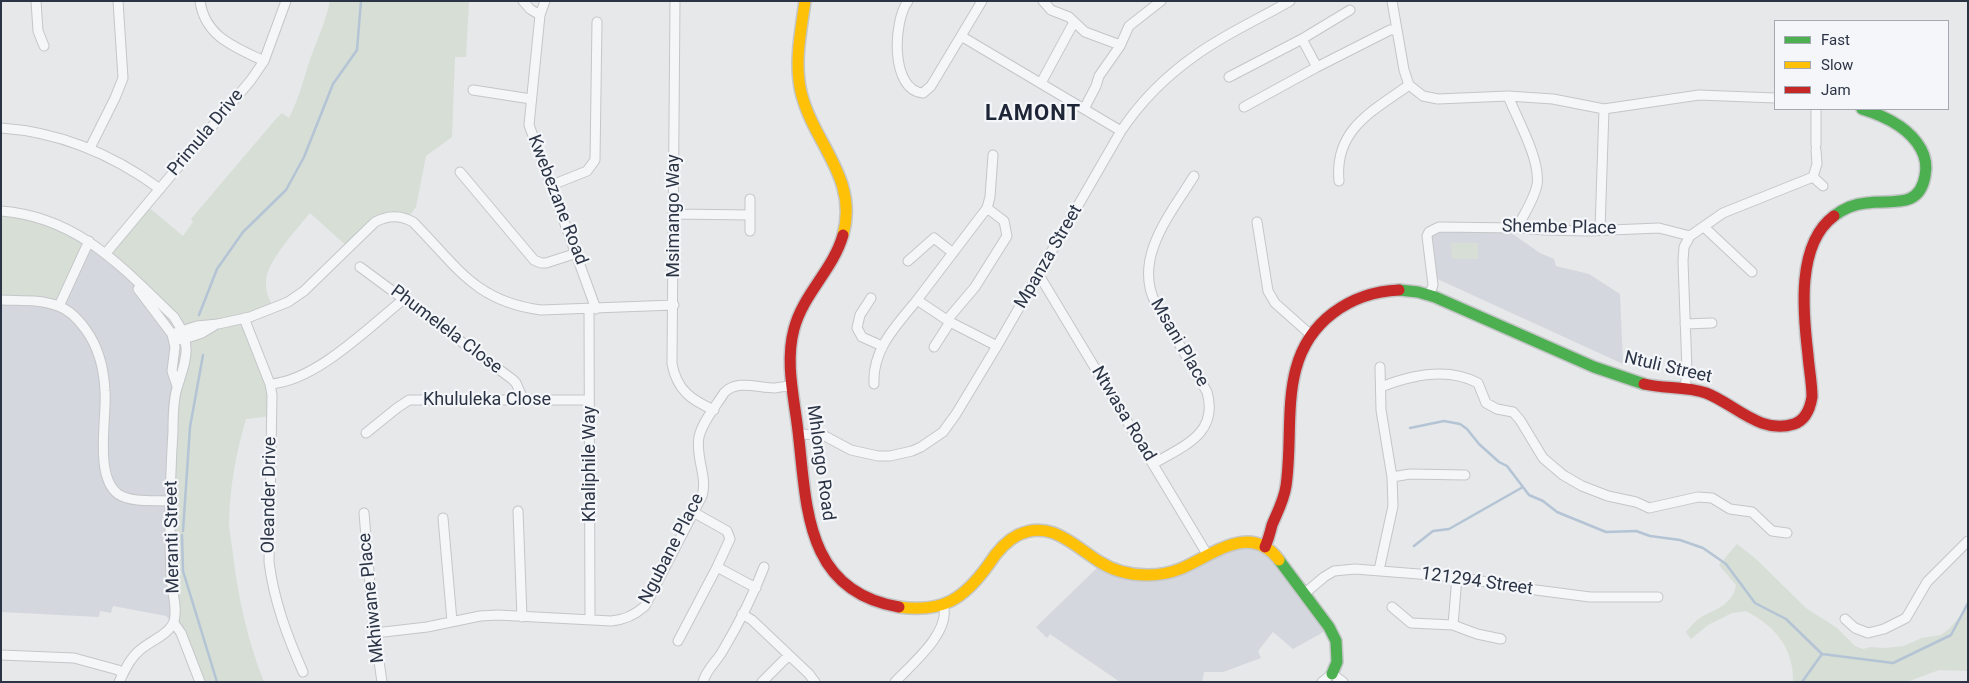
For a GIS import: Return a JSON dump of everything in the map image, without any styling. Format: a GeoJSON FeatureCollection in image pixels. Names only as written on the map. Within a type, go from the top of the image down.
{"type":"FeatureCollection","features":[{"type":"Feature","properties":{"kind":"street"},"geometry":{"type":"LineString","coordinates":[[36,1],[38,31],[44,46]]}},
{"type":"Feature","properties":{"kind":"street"},"geometry":{"type":"LineString","coordinates":[[90,148],[116,98],[123,78],[118,1]]}},
{"type":"Feature","properties":{"kind":"street"},"geometry":{"type":"LineString","coordinates":[[200,1],[204,18],[212,31],[224,42],[264,61]]}},
{"type":"Feature","properties":{"kind":"street","name":"Primula Drive"},"geometry":{"type":"LineString","coordinates":[[106,253],[251,80],[264,61],[286,1]]}},
{"type":"Feature","properties":{"kind":"street"},"geometry":{"type":"LineString","coordinates":[[523,1],[530,9],[540,15]]}},
{"type":"Feature","properties":{"kind":"street","name":"Kwebezane Road"},"geometry":{"type":"LineString","coordinates":[[544,1],[540,15],[531,99],[530,132],[577,253],[593,309]]}},
{"type":"Feature","properties":{"kind":"street","name":"Msimango Way"},"geometry":{"type":"LineString","coordinates":[[675,1],[674,305],[672,364],[681,388],[694,401],[714,410]]}},
{"type":"Feature","properties":{"kind":"street","name":"Mhlongo Road"},"geometry":{"type":"LineString","coordinates":[[805,1],[798,68],[801,91],[805,105],[840,172],[844,186],[846,212],[844,237],[839,250],[795,322],[790,355],[792,386],[810,526],[819,549],[830,568],[844,582],[868,599],[901,608],[929,608],[943,605],[964,594],[1003,546],[1015,536],[1029,531],[1043,529],[1066,536],[1102,563],[1128,574],[1144,576],[1166,573],[1183,567],[1221,546],[1235,542],[1249,542],[1265,547]]}},
{"type":"Feature","properties":{"kind":"street"},"geometry":{"type":"LineString","coordinates":[[908,1],[902,12],[896,48],[902,72],[910,87],[915,91],[923,93],[932,86],[982,1]]}},
{"type":"Feature","properties":{"kind":"street"},"geometry":{"type":"LineString","coordinates":[[1043,1],[1047,7],[1069,17],[1085,32],[1120,45]]}},
{"type":"Feature","properties":{"kind":"street"},"geometry":{"type":"LineString","coordinates":[[1084,109],[1099,76],[1120,45],[1129,26],[1161,1]]}},
{"type":"Feature","properties":{"kind":"street","name":"Mpanza Street"},"geometry":{"type":"LineString","coordinates":[[798,434],[823,435],[851,450],[878,456],[901,454],[921,447],[935,439],[950,424],[1039,275],[1121,131],[1159,85],[1190,60],[1290,1]]}},
{"type":"Feature","properties":{"kind":"street"},"geometry":{"type":"LineString","coordinates":[[1392,1],[1404,70],[1409,85],[1423,96],[1438,99],[1508,96],[1554,99],[1604,109],[1699,95],[1774,98]]}},
{"type":"Feature","properties":{"kind":"street"},"geometry":{"type":"LineString","coordinates":[[1229,77],[1302,39],[1350,10]]}},
{"type":"Feature","properties":{"kind":"street"},"geometry":{"type":"LineString","coordinates":[[552,185],[587,171],[595,160],[597,22]]}},
{"type":"Feature","properties":{"kind":"street"},"geometry":{"type":"LineString","coordinates":[[1040,83],[1074,22]]}},
{"type":"Feature","properties":{"kind":"street"},"geometry":{"type":"LineString","coordinates":[[1244,107],[1390,30],[1396,30]]}},
{"type":"Feature","properties":{"kind":"street"},"geometry":{"type":"LineString","coordinates":[[961,36],[1121,131]]}},
{"type":"Feature","properties":{"kind":"street"},"geometry":{"type":"LineString","coordinates":[[1302,39],[1317,67]]}},
{"type":"Feature","properties":{"kind":"street"},"geometry":{"type":"LineString","coordinates":[[1339,181],[1338,172],[1342,153],[1353,127],[1409,85]]}},
{"type":"Feature","properties":{"kind":"street"},"geometry":{"type":"LineString","coordinates":[[473,90],[531,99]]}},
{"type":"Feature","properties":{"kind":"street"},"geometry":{"type":"LineString","coordinates":[[1508,96],[1532,152],[1537,178],[1533,196],[1517,228]]}},
{"type":"Feature","properties":{"kind":"street"},"geometry":{"type":"LineString","coordinates":[[1600,230],[1604,109]]}},
{"type":"Feature","properties":{"kind":"street"},"geometry":{"type":"LineString","coordinates":[[1686,388],[1684,247],[1690,236],[1735,208],[1770,196],[1814,177],[1818,164],[1816,110]]}},
{"type":"Feature","properties":{"kind":"street","name":"Ntuli Street"},"geometry":{"type":"LineString","coordinates":[[1265,547],[1286,488],[1294,375],[1299,358],[1311,335],[1338,308],[1363,296],[1385,290],[1405,289],[1429,296],[1612,373],[1657,387],[1686,388],[1718,398],[1754,420],[1773,428],[1791,426],[1800,422],[1811,404],[1812,390],[1807,349],[1806,295],[1809,254],[1813,241],[1827,221],[1841,210],[1871,202],[1904,201],[1913,197],[1920,190],[1927,174],[1926,158],[1906,130],[1880,114],[1866,110]]}},
{"type":"Feature","properties":{"kind":"street"},"geometry":{"type":"LineString","coordinates":[[1,128],[51,135],[90,148],[123,164],[160,189]]}},
{"type":"Feature","properties":{"kind":"street"},"geometry":{"type":"LineString","coordinates":[[874,384],[874,367],[882,346],[987,208],[990,197],[993,155]]}},
{"type":"Feature","properties":{"kind":"street"},"geometry":{"type":"LineString","coordinates":[[460,172],[534,260],[546,264],[577,253]]}},
{"type":"Feature","properties":{"kind":"street","name":"Msani Place"},"geometry":{"type":"LineString","coordinates":[[1153,464],[1184,446],[1200,434],[1205,427],[1210,411],[1210,401],[1207,392],[1151,295],[1148,278],[1152,249],[1194,176]]}},
{"type":"Feature","properties":{"kind":"street"},"geometry":{"type":"LineString","coordinates":[[1814,177],[1823,186]]}},
{"type":"Feature","properties":{"kind":"street"},"geometry":{"type":"LineString","coordinates":[[750,199],[750,231]]}},
{"type":"Feature","properties":{"kind":"street"},"geometry":{"type":"LineString","coordinates":[[934,347],[948,321],[975,287],[1007,236],[1004,221],[987,208]]}},
{"type":"Feature","properties":{"kind":"street"},"geometry":{"type":"LineString","coordinates":[[1,211],[47,220],[73,231],[89,241],[106,253],[174,317],[185,334]]}},
{"type":"Feature","properties":{"kind":"street"},"geometry":{"type":"LineString","coordinates":[[674,214],[750,215]]}},
{"type":"Feature","properties":{"kind":"street"},"geometry":{"type":"LineString","coordinates":[[129,275],[173,338],[208,324],[217,324],[271,310],[294,299],[331,266],[375,222],[388,217],[397,217],[413,222],[471,282],[492,297],[522,307],[541,310],[674,305]]}},
{"type":"Feature","properties":{"kind":"street"},"geometry":{"type":"LineString","coordinates":[[1256,222],[1268,292],[1275,303],[1311,335]]}},
{"type":"Feature","properties":{"kind":"street","name":"Shembe Place"},"geometry":{"type":"LineString","coordinates":[[1429,296],[1433,285],[1428,236],[1429,232],[1439,227],[1545,230],[1659,228],[1690,236]]}},
{"type":"Feature","properties":{"kind":"street"},"geometry":{"type":"LineString","coordinates":[[1704,227],[1752,272]]}},
{"type":"Feature","properties":{"kind":"street"},"geometry":{"type":"LineString","coordinates":[[908,260],[934,238],[953,253]]}},
{"type":"Feature","properties":{"kind":"street"},"geometry":{"type":"LineString","coordinates":[[59,306],[89,241]]}},
{"type":"Feature","properties":{"kind":"street","name":"Phumelela Close"},"geometry":{"type":"LineString","coordinates":[[360,267],[516,383],[523,399]]}},
{"type":"Feature","properties":{"kind":"street","name":"Ntwasa Road"},"geometry":{"type":"LineString","coordinates":[[1039,275],[1207,554]]}},
{"type":"Feature","properties":{"kind":"street"},"geometry":{"type":"LineString","coordinates":[[871,298],[860,314],[857,328],[862,337],[882,346]]}},
{"type":"Feature","properties":{"kind":"street"},"geometry":{"type":"LineString","coordinates":[[270,384],[281,383],[305,374],[335,354],[404,299]]}},
{"type":"Feature","properties":{"kind":"street"},"geometry":{"type":"LineString","coordinates":[[1,300],[43,302],[59,306],[79,320],[90,335],[99,355],[105,391],[104,461],[108,481],[112,488],[123,497],[170,501]]}},
{"type":"Feature","properties":{"kind":"street"},"geometry":{"type":"LineString","coordinates":[[917,300],[948,321],[997,346]]}},
{"type":"Feature","properties":{"kind":"street","name":"Khaliphile Way"},"geometry":{"type":"LineString","coordinates":[[590,620],[590,400],[593,309]]}},
{"type":"Feature","properties":{"kind":"street","name":"Oleander Drive"},"geometry":{"type":"LineString","coordinates":[[244,318],[270,384],[273,405],[269,562],[276,599],[286,632],[303,672]]}},
{"type":"Feature","properties":{"kind":"street"},"geometry":{"type":"LineString","coordinates":[[1685,324],[1712,324]]}},
{"type":"Feature","properties":{"kind":"street","name":"Meranti Street"},"geometry":{"type":"LineString","coordinates":[[185,334],[184,369],[178,386],[173,428],[170,501],[171,579],[175,615],[174,623],[181,633],[200,682]]}},
{"type":"Feature","properties":{"kind":"street","name":"Meranti Street"},"geometry":{"type":"LineString","coordinates":[[173,338],[172,371],[178,386]]}},
{"type":"Feature","properties":{"kind":"street"},"geometry":{"type":"LineString","coordinates":[[1379,570],[1386,530],[1393,506],[1392,478],[1381,410],[1380,367]]}},
{"type":"Feature","properties":{"kind":"street"},"geometry":{"type":"LineString","coordinates":[[1381,387],[1403,378],[1423,374],[1441,374],[1470,379],[1478,383],[1483,398],[1489,406],[1513,412],[1543,458],[1563,475],[1582,486],[1608,496],[1636,502],[1652,508],[1698,497],[1712,498],[1730,509],[1752,512],[1770,530],[1787,533]]}},
{"type":"Feature","properties":{"kind":"street","name":"Ngubane Place"},"geometry":{"type":"LineString","coordinates":[[375,633],[420,628],[480,616],[611,621],[622,620],[640,611],[645,606],[703,490],[698,447],[699,435],[728,389],[736,385],[775,388],[792,386]]}},
{"type":"Feature","properties":{"kind":"street","name":"Khululeka Close"},"geometry":{"type":"LineString","coordinates":[[366,433],[409,400],[590,400]]}},
{"type":"Feature","properties":{"kind":"street"},"geometry":{"type":"LineString","coordinates":[[1392,478],[1410,474],[1465,475]]}},
{"type":"Feature","properties":{"kind":"street"},"geometry":{"type":"LineString","coordinates":[[518,511],[522,617]]}},
{"type":"Feature","properties":{"kind":"street"},"geometry":{"type":"LineString","coordinates":[[678,641],[729,544],[730,536],[727,531],[693,512]]}},
{"type":"Feature","properties":{"kind":"street","name":"Mkhiwane Place"},"geometry":{"type":"LineString","coordinates":[[364,513],[375,633],[382,682]]}},
{"type":"Feature","properties":{"kind":"street"},"geometry":{"type":"LineString","coordinates":[[443,518],[452,621]]}},
{"type":"Feature","properties":{"kind":"street"},"geometry":{"type":"LineString","coordinates":[[1845,619],[1855,628],[1868,633],[1884,629],[1906,618],[1927,582],[1968,541]]}},
{"type":"Feature","properties":{"kind":"street"},"geometry":{"type":"LineString","coordinates":[[1265,547],[1273,552],[1329,627],[1336,641],[1336,662],[1332,674],[1322,682]]}},
{"type":"Feature","properties":{"kind":"street"},"geometry":{"type":"LineString","coordinates":[[717,567],[756,588]]}},
{"type":"Feature","properties":{"kind":"street"},"geometry":{"type":"LineString","coordinates":[[703,682],[756,588],[764,567]]}},
{"type":"Feature","properties":{"kind":"street","name":"121294 Street"},"geometry":{"type":"LineString","coordinates":[[1304,594],[1324,577],[1342,569],[1379,570],[1457,577],[1590,597],[1658,597]]}},
{"type":"Feature","properties":{"kind":"street"},"geometry":{"type":"LineString","coordinates":[[1453,625],[1457,577]]}},
{"type":"Feature","properties":{"kind":"street"},"geometry":{"type":"LineString","coordinates":[[895,682],[921,655],[940,630],[944,621],[945,612],[943,605]]}},
{"type":"Feature","properties":{"kind":"street"},"geometry":{"type":"LineString","coordinates":[[1392,607],[1411,622],[1453,625],[1477,634],[1500,639]]}},
{"type":"Feature","properties":{"kind":"street"},"geometry":{"type":"LineString","coordinates":[[742,614],[752,620],[815,682]]}},
{"type":"Feature","properties":{"kind":"street"},"geometry":{"type":"LineString","coordinates":[[1,655],[87,660],[121,678],[138,651],[174,623]]}},
{"type":"Feature","properties":{"kind":"street"},"geometry":{"type":"LineString","coordinates":[[762,682],[789,655]]}},
{"type":"Feature","properties":{"kind":"street"},"geometry":{"type":"LineString","coordinates":[[1332,674],[1343,682]]}},
{"type":"Feature","properties":{"kind":"shaded area"},"geometry":{"type":"Polygon","coordinates":[[[330,1],[469,1],[466,57],[455,57],[452,137],[426,156],[416,207],[407,219],[388,217],[349,248],[310,213],[283,246],[267,274],[266,289],[274,309],[244,318],[270,384],[271,416],[246,419],[234,470],[229,525],[235,571],[248,636],[264,682],[200,682],[181,633],[174,605],[174,341],[128,275],[106,253],[146,205],[183,236],[193,222],[191,219],[275,120],[282,113],[289,118],[299,94],[330,1]]]}},
{"type":"Feature","properties":{"kind":"shaded area"},"geometry":{"type":"Polygon","coordinates":[[[1,211],[19,213],[89,241],[59,305],[1,300],[1,211]]]}},
{"type":"Feature","properties":{"kind":"shaded area"},"geometry":{"type":"Polygon","coordinates":[[[1504,228],[1540,253],[1554,259],[1556,266],[1589,274],[1620,294],[1623,364],[1433,277],[1428,234],[1433,230],[1504,228]]]}},
{"type":"Feature","properties":{"kind":"shaded area"},"geometry":{"type":"Polygon","coordinates":[[[89,241],[122,268],[172,334],[174,376],[173,623],[166,616],[113,606],[111,613],[100,611],[99,617],[1,612],[1,300],[89,241]]]}},
{"type":"Feature","properties":{"kind":"shaded area"},"geometry":{"type":"Polygon","coordinates":[[[1451,243],[1478,243],[1478,259],[1452,259],[1451,243]]]}},
{"type":"Feature","properties":{"kind":"shaded area"},"geometry":{"type":"Polygon","coordinates":[[[1737,544],[1756,559],[1806,608],[1837,628],[1855,646],[1863,649],[1904,646],[1922,638],[1941,635],[1949,629],[1968,607],[1968,671],[1939,670],[1907,682],[1793,682],[1790,659],[1781,639],[1766,624],[1746,611],[1732,613],[1708,625],[1691,639],[1686,632],[1691,626],[1700,618],[1722,606],[1734,592],[1736,585],[1719,565],[1737,544]]]}},
{"type":"Feature","properties":{"kind":"shaded area"},"geometry":{"type":"Polygon","coordinates":[[[1221,546],[1265,547],[1328,628],[1293,649],[1273,632],[1258,651],[1261,658],[1223,672],[1204,672],[1202,682],[1120,682],[1050,634],[1047,638],[1036,627],[1102,563],[1166,573],[1221,546]]]}},
{"type":"Feature","properties":{"kind":"waterway"},"geometry":{"type":"LineString","coordinates":[[199,315],[217,269],[243,232],[286,190],[304,157],[333,84],[357,50],[361,1]]}},
{"type":"Feature","properties":{"kind":"waterway"},"geometry":{"type":"LineString","coordinates":[[183,531],[190,427],[203,355]]}},
{"type":"Feature","properties":{"kind":"waterway"},"geometry":{"type":"LineString","coordinates":[[1410,428],[1444,421],[1460,424],[1499,462],[1507,466],[1529,495],[1543,501],[1557,512],[1606,532],[1636,531],[1650,536],[1680,540],[1703,548],[1726,564],[1755,603],[1786,619],[1822,654]]}},
{"type":"Feature","properties":{"kind":"waterway"},"geometry":{"type":"LineString","coordinates":[[1414,546],[1433,531],[1449,529],[1523,487]]}},
{"type":"Feature","properties":{"kind":"waterway"},"geometry":{"type":"LineString","coordinates":[[182,535],[183,571],[217,682]]}},
{"type":"Feature","properties":{"kind":"waterway"},"geometry":{"type":"LineString","coordinates":[[1802,682],[1822,654],[1893,663],[1951,635],[1968,603]]}},
{"type":"Feature","properties":{"kind":"traffic: fast"},"geometry":{"type":"LineString","coordinates":[[1834,216],[1857,204],[1903,201],[1917,194],[1922,187],[1926,165],[1924,156],[1916,141],[1896,123],[1865,110]]}},
{"type":"Feature","properties":{"kind":"traffic: fast"},"geometry":{"type":"LineString","coordinates":[[1399,290],[1418,292],[1435,297],[1594,367],[1644,384]]}},
{"type":"Feature","properties":{"kind":"traffic: fast"},"geometry":{"type":"LineString","coordinates":[[1279,560],[1329,627],[1336,641],[1337,662],[1332,674]]}},
{"type":"Feature","properties":{"kind":"traffic: slow"},"geometry":{"type":"LineString","coordinates":[[805,1],[799,46],[799,81],[807,110],[840,178],[845,196],[846,215],[843,235]]}},
{"type":"Feature","properties":{"kind":"traffic: slow"},"geometry":{"type":"LineString","coordinates":[[899,607],[928,608],[951,601],[971,586],[1005,544],[1018,535],[1030,531],[1041,530],[1062,536],[1105,565],[1122,572],[1134,574],[1155,575],[1172,572],[1218,550],[1243,542],[1256,543],[1268,549],[1279,560]]}},
{"type":"Feature","properties":{"kind":"traffic: jam"},"geometry":{"type":"LineString","coordinates":[[1644,384],[1691,389],[1706,393],[1748,417],[1770,425],[1782,426],[1794,424],[1802,420],[1809,410],[1812,397],[1806,338],[1805,280],[1813,244],[1822,228],[1834,216]]}},
{"type":"Feature","properties":{"kind":"traffic: jam"},"geometry":{"type":"LineString","coordinates":[[843,235],[832,260],[798,316],[791,341],[791,380],[804,488],[816,541],[828,564],[844,583],[868,598],[899,607]]}},
{"type":"Feature","properties":{"kind":"traffic: jam"},"geometry":{"type":"LineString","coordinates":[[1265,547],[1286,486],[1292,393],[1295,371],[1303,350],[1315,330],[1333,313],[1348,303],[1364,296],[1399,290]]}},
{"type":"Feature","properties":{"kind":"district","name":"LAMONT"},"geometry":{"type":"Point","coordinates":[1033,114]}}]}
